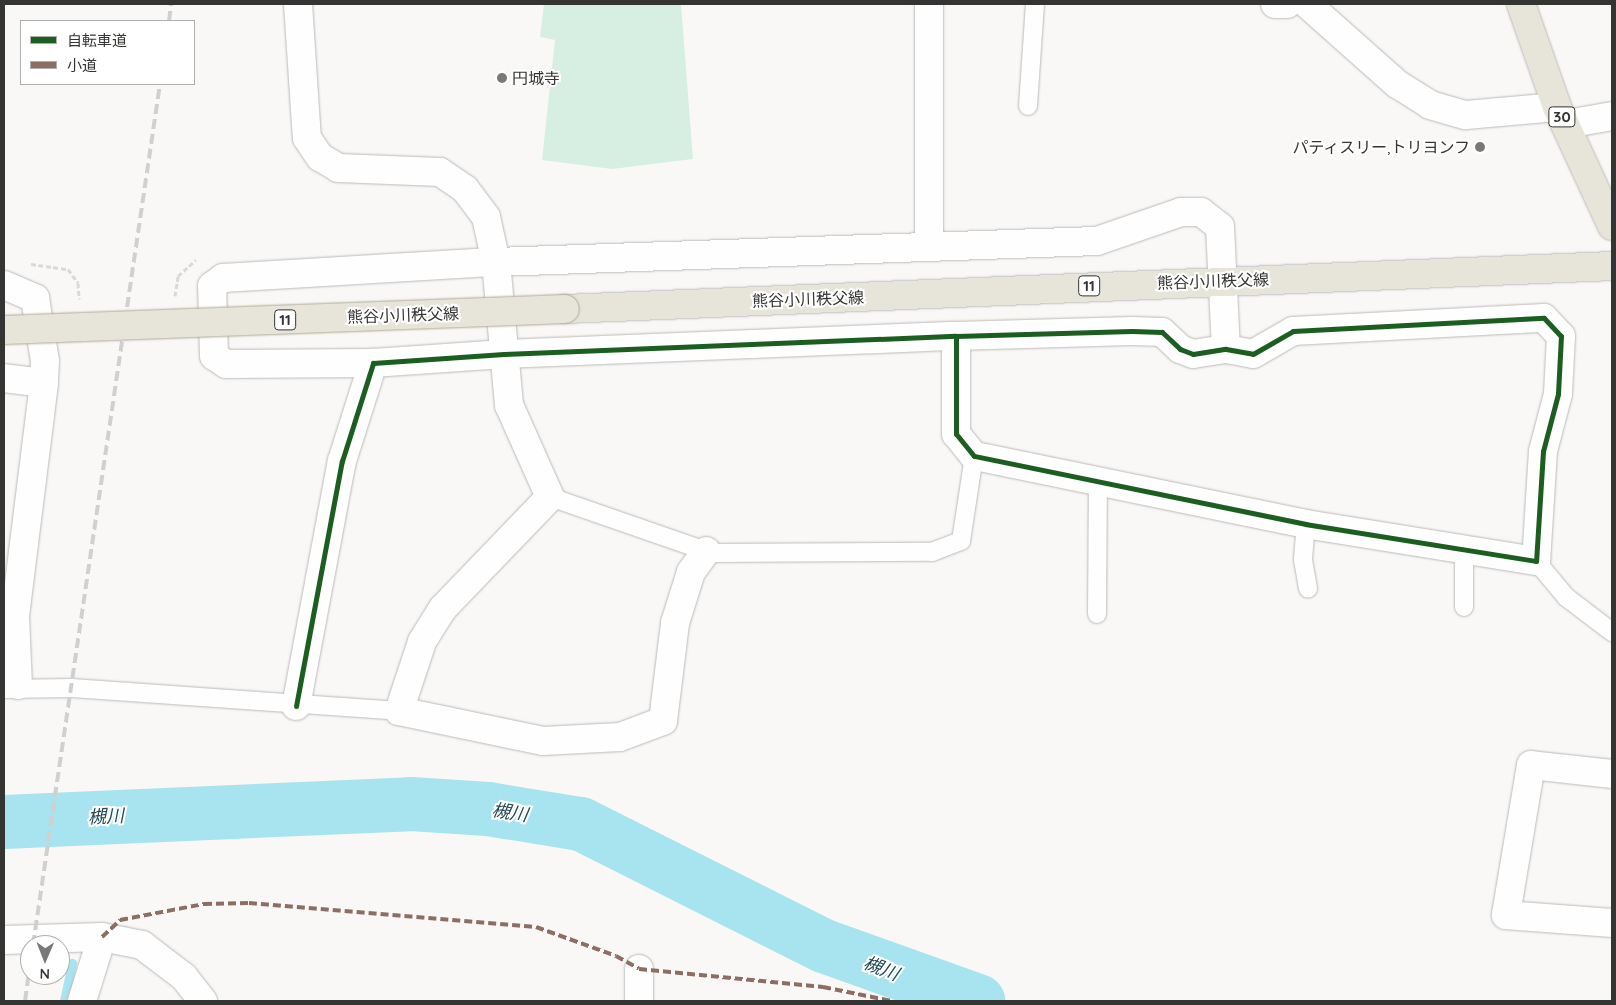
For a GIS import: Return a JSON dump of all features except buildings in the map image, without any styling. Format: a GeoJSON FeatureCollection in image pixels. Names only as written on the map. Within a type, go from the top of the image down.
{"type":"FeatureCollection","features":[{"type":"Feature","properties":{"kind":"main road","name":"30"},"geometry":{"type":"LineString","coordinates":[[1521,4],[1562,116],[1612,226]]}},
{"type":"Feature","properties":{"kind":"main road","name":"熊谷小川秩父線"},"geometry":{"type":"LineString","coordinates":[[4,330],[1612,266]]}},
{"type":"Feature","properties":{"kind":"street"},"geometry":{"type":"LineString","coordinates":[[298,4],[308,138],[320,157],[338,168],[440,172],[465,189],[486,217],[496,262],[509,405],[550,497],[443,608],[422,642],[399,712],[544,741],[620,737],[663,721],[675,623],[690,572],[706,551]]}},
{"type":"Feature","properties":{"kind":"street"},"geometry":{"type":"LineString","coordinates":[[929,4],[929,247]]}},
{"type":"Feature","properties":{"kind":"street"},"geometry":{"type":"LineString","coordinates":[[1275,4],[1287,4]]}},
{"type":"Feature","properties":{"kind":"street"},"geometry":{"type":"LineString","coordinates":[[1307,4],[1397,84],[1430,105],[1466,115],[1612,116]]}},
{"type":"Feature","properties":{"kind":"street"},"geometry":{"type":"LineString","coordinates":[[956,336],[956,434],[974,456],[1306,524],[1464,553],[1536,561],[1541,468],[1558,394],[1561,336],[1544,318],[1293,331],[1253,354],[1226,349],[1193,354],[1180,349],[1162,332],[1132,331],[956,336],[504,354],[373,362],[226,364],[214,356],[212,286],[223,278],[496,262],[1097,241],[1181,212],[1201,212],[1220,226],[1225,280],[1226,349]]}},
{"type":"Feature","properties":{"kind":"street"},"geometry":{"type":"LineString","coordinates":[[4,285],[35,298],[44,384],[15,616],[11,687]]}},
{"type":"Feature","properties":{"kind":"street"},"geometry":{"type":"LineString","coordinates":[[296,706],[342,461],[373,362]]}},
{"type":"Feature","properties":{"kind":"street"},"geometry":{"type":"LineString","coordinates":[[4,378],[24,377],[44,384]]}},
{"type":"Feature","properties":{"kind":"street"},"geometry":{"type":"LineString","coordinates":[[1612,774],[1531,765],[1506,915],[1612,922]]}},
{"type":"Feature","properties":{"kind":"street"},"geometry":{"type":"LineString","coordinates":[[4,940],[102,937],[142,945],[184,977],[203,1001]]}},
{"type":"Feature","properties":{"kind":"street"},"geometry":{"type":"LineString","coordinates":[[82,1001],[102,937]]}},
{"type":"Feature","properties":{"kind":"street"},"geometry":{"type":"LineString","coordinates":[[638,1001],[639,969]]}},
{"type":"Feature","properties":{"kind":"lane"},"geometry":{"type":"LineString","coordinates":[[1028,106],[1035,4]]}},
{"type":"Feature","properties":{"kind":"lane"},"geometry":{"type":"LineString","coordinates":[[550,497],[706,551],[932,552],[961,541],[974,456]]}},
{"type":"Feature","properties":{"kind":"lane"},"geometry":{"type":"LineString","coordinates":[[1097,614],[1098,480]]}},
{"type":"Feature","properties":{"kind":"lane"},"geometry":{"type":"LineString","coordinates":[[1306,524],[1303,560],[1308,589]]}},
{"type":"Feature","properties":{"kind":"lane"},"geometry":{"type":"LineString","coordinates":[[1464,553],[1464,608]]}},
{"type":"Feature","properties":{"kind":"lane"},"geometry":{"type":"LineString","coordinates":[[1536,561],[1566,597],[1612,632]]}},
{"type":"Feature","properties":{"kind":"lane"},"geometry":{"type":"LineString","coordinates":[[11,687],[399,712]]}},
{"type":"Feature","properties":{"kind":"green space"},"geometry":{"type":"Polygon","coordinates":[[[544,4],[681,4],[693,159],[612,169],[542,160],[555,40],[540,37],[544,4]]]}},
{"type":"Feature","properties":{"kind":"waterway","name":"槻川"},"geometry":{"type":"LineString","coordinates":[[4,822],[411,804],[488,809],[581,824],[824,946],[978,1001]]}},
{"type":"Feature","properties":{"kind":"waterway"},"geometry":{"type":"LineString","coordinates":[[64,1001],[72,963]]}},
{"type":"Feature","properties":{"kind":"railway"},"geometry":{"type":"LineString","coordinates":[[169,20],[171,4]]}},
{"type":"Feature","properties":{"kind":"railway"},"geometry":{"type":"LineString","coordinates":[[34,935],[160,85]]}},
{"type":"Feature","properties":{"kind":"railway"},"geometry":{"type":"LineString","coordinates":[[25,1001],[27,985]]}},
{"type":"Feature","properties":{"kind":"marked path"},"geometry":{"type":"LineString","coordinates":[[102,937],[120,920],[204,904],[249,903],[536,927],[616,956],[639,969],[823,987],[892,1001]]}},
{"type":"Feature","properties":{"kind":"cycle path"},"geometry":{"type":"LineString","coordinates":[[296,706],[342,461],[373,363],[504,354],[956,336],[1132,331],[1162,332],[1180,349],[1193,354],[1226,349],[1253,354],[1293,331],[1544,318],[1561,336],[1558,394],[1543,451],[1536,561],[1306,524],[974,456],[956,434],[956,336]]}},
{"type":"Feature","properties":{"kind":"place","name":"円城寺"},"geometry":{"type":"Point","coordinates":[502,78]}},
{"type":"Feature","properties":{"kind":"place","name":"パティスリー,トリヨンフ"},"geometry":{"type":"Point","coordinates":[1480,147]}}]}
